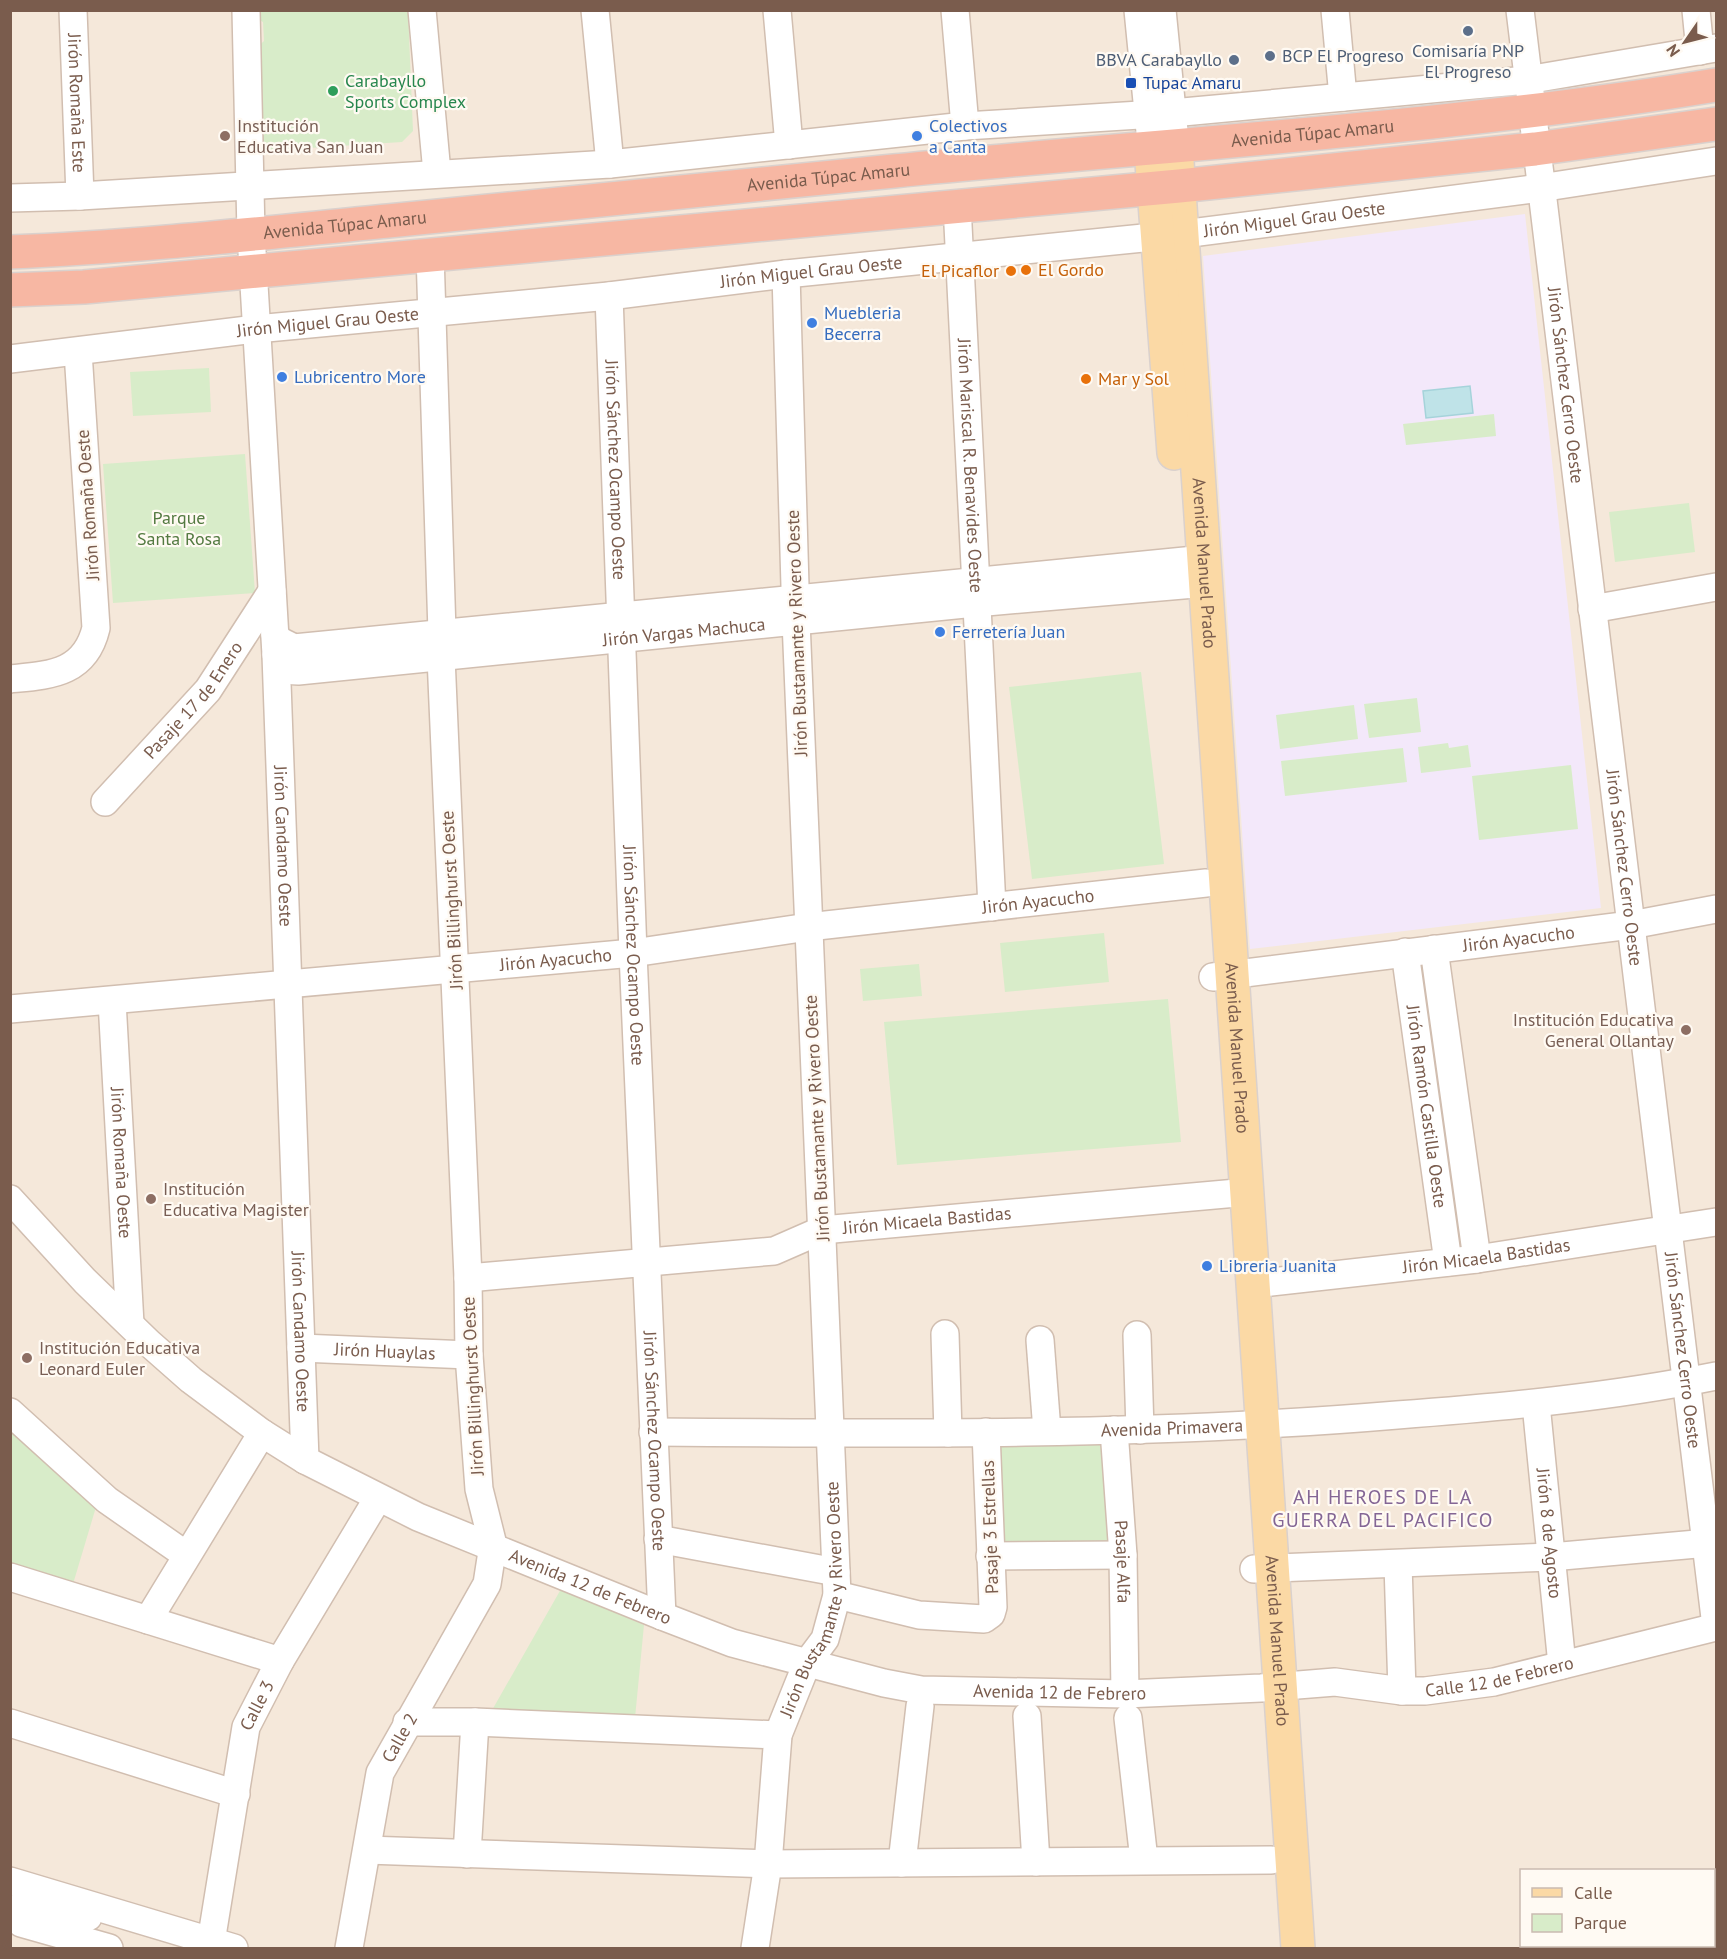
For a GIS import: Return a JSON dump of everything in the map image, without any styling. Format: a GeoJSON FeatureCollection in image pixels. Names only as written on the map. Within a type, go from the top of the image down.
{"type":"FeatureCollection","features":[{"type":"Feature","properties":{"kind":"highway","name":"Avenida Túpac Amaru"},"geometry":{"type":"LineString","coordinates":[[10,252],[81,249],[251,234],[953,165],[1164,148],[1529,95],[1716,85]]}},
{"type":"Feature","properties":{"kind":"highway","name":"Avenida Túpac Amaru"},"geometry":{"type":"LineString","coordinates":[[10,290],[84,287],[1167,187],[1535,149],[1716,124]]}},
{"type":"Feature","properties":{"kind":"main road","name":"Avenida Manuel Prado"},"geometry":{"type":"LineString","coordinates":[[1164,148],[1255,1427],[1271,1688],[1298,1948]]}},
{"type":"Feature","properties":{"kind":"main road","name":"Avenida Manuel Prado"},"geometry":{"type":"LineString","coordinates":[[1194,572],[1206,883],[1223,976]]}},
{"type":"Feature","properties":{"kind":"main road","name":"Avenida Manuel Prado"},"geometry":{"type":"LineString","coordinates":[[1238,1192],[1254,1284],[1255,1427]]}},
{"type":"Feature","properties":{"kind":"main road","name":"Avenida Manuel Prado"},"geometry":{"type":"LineString","coordinates":[[1271,1688],[1271,1860],[1276,1948]]}},
{"type":"Feature","properties":{"kind":"street","name":"Jirón Romaña Este"},"geometry":{"type":"LineString","coordinates":[[73,10],[80,196]]}},
{"type":"Feature","properties":{"kind":"street","name":"Jirón Candamo Oeste"},"geometry":{"type":"LineString","coordinates":[[246,10],[251,234],[275,645],[304,1460]]}},
{"type":"Feature","properties":{"kind":"street"},"geometry":{"type":"LineString","coordinates":[[422,10],[437,173]]}},
{"type":"Feature","properties":{"kind":"street"},"geometry":{"type":"LineString","coordinates":[[595,10],[610,164]]}},
{"type":"Feature","properties":{"kind":"street"},"geometry":{"type":"LineString","coordinates":[[777,10],[789,145]]}},
{"type":"Feature","properties":{"kind":"street"},"geometry":{"type":"LineString","coordinates":[[955,10],[965,126]]}},
{"type":"Feature","properties":{"kind":"street"},"geometry":{"type":"LineString","coordinates":[[1138,10],[1160,113],[1164,148]]}},
{"type":"Feature","properties":{"kind":"street"},"geometry":{"type":"LineString","coordinates":[[1160,113],[1162,10]]}},
{"type":"Feature","properties":{"kind":"street"},"geometry":{"type":"LineString","coordinates":[[1335,10],[1343,97]]}},
{"type":"Feature","properties":{"kind":"street","name":"Jirón Sánchez Cerro Oeste"},"geometry":{"type":"LineString","coordinates":[[1520,10],[1535,149],[1687,1382],[1710,1527],[1716,1627]]}},
{"type":"Feature","properties":{"kind":"street"},"geometry":{"type":"LineString","coordinates":[[1696,10],[1708,49]]}},
{"type":"Feature","properties":{"kind":"street","name":"Avenida Túpac Amaru"},"geometry":{"type":"LineString","coordinates":[[10,198],[80,196],[610,164],[965,126],[1160,113],[1343,97],[1529,95],[1708,49]]}},
{"type":"Feature","properties":{"kind":"street","name":"Jirón Miguel Grau Oeste"},"geometry":{"type":"LineString","coordinates":[[10,359],[256,329],[609,296],[786,274],[1171,235],[1540,188],[1716,161]]}},
{"type":"Feature","properties":{"kind":"street","name":"Jirón Mariscal R. Benavides Oeste"},"geometry":{"type":"LineString","coordinates":[[957,205],[974,591],[992,907]]}},
{"type":"Feature","properties":{"kind":"street","name":"Jirón Billinghurst Oeste"},"geometry":{"type":"LineString","coordinates":[[430,254],[442,645],[468,1278],[469,1355],[479,1489],[493,1545]]}},
{"type":"Feature","properties":{"kind":"street","name":"Jirón Bustamante y Rivero Oeste"},"geometry":{"type":"LineString","coordinates":[[755,1948],[768,1864],[778,1735],[807,1663],[825,1639],[836,1584],[795,609],[786,274]]}},
{"type":"Feature","properties":{"kind":"street","name":"Jirón Sánchez Ocampo Oeste"},"geometry":{"type":"LineString","coordinates":[[609,296],[652,1432],[662,1616]]}},
{"type":"Feature","properties":{"kind":"street","name":"Jirón Romaña Oeste"},"geometry":{"type":"LineString","coordinates":[[10,679],[54,674],[85,655],[93,642],[96,628],[78,352]]}},
{"type":"Feature","properties":{"kind":"street","name":"Jirón Vargas Machuca"},"geometry":{"type":"LineString","coordinates":[[275,645],[282,666],[290,671],[298,671],[442,645],[974,591],[1194,572]]}},
{"type":"Feature","properties":{"kind":"street"},"geometry":{"type":"LineString","coordinates":[[1592,609],[1716,587]]}},
{"type":"Feature","properties":{"kind":"street","name":"Pasaje 17 de Enero"},"geometry":{"type":"LineString","coordinates":[[105,802],[208,690],[272,591]]}},
{"type":"Feature","properties":{"kind":"street","name":"Jirón Ayacucho"},"geometry":{"type":"LineString","coordinates":[[10,1009],[633,953],[808,927],[1206,883]]}},
{"type":"Feature","properties":{"kind":"street","name":"Jirón Ayacucho"},"geometry":{"type":"LineString","coordinates":[[1223,976],[1631,925],[1716,909]]}},
{"type":"Feature","properties":{"kind":"street","name":"Jirón Ramón Castilla Oeste"},"geometry":{"type":"LineString","coordinates":[[1434,949],[1477,1259]]}},
{"type":"Feature","properties":{"kind":"street","name":"Jirón Ramón Castilla Oeste"},"geometry":{"type":"LineString","coordinates":[[1404,952],[1448,1262]]}},
{"type":"Feature","properties":{"kind":"street","name":"Jirón Romaña Oeste"},"geometry":{"type":"LineString","coordinates":[[112,1001],[130,1324]]}},
{"type":"Feature","properties":{"kind":"street","name":"Jirón Micaela Bastidas"},"geometry":{"type":"LineString","coordinates":[[468,1278],[774,1251],[822,1230],[1238,1192]]}},
{"type":"Feature","properties":{"kind":"street","name":"Avenida 12 de Febrero"},"geometry":{"type":"LineString","coordinates":[[10,1198],[85,1281],[191,1380],[262,1433],[304,1460],[418,1516],[662,1616],[732,1643],[921,1690],[1126,1706],[1271,1688]]}},
{"type":"Feature","properties":{"kind":"street","name":"Jirón Micaela Bastidas"},"geometry":{"type":"LineString","coordinates":[[1254,1284],[1477,1259],[1716,1222]]}},
{"type":"Feature","properties":{"kind":"street"},"geometry":{"type":"LineString","coordinates":[[945,1334],[948,1433]]}},
{"type":"Feature","properties":{"kind":"street","name":"Pasaje Alfa"},"geometry":{"type":"LineString","coordinates":[[1137,1335],[1127,1430],[1123,1556],[1126,1706],[1144,1860]]}},
{"type":"Feature","properties":{"kind":"street"},"geometry":{"type":"LineString","coordinates":[[1040,1340],[1047,1431]]}},
{"type":"Feature","properties":{"kind":"street","name":"Jirón Huaylas"},"geometry":{"type":"LineString","coordinates":[[300,1348],[469,1355]]}},
{"type":"Feature","properties":{"kind":"street","name":"Avenida Primavera"},"geometry":{"type":"LineString","coordinates":[[652,1432],[830,1434],[1255,1427],[1536,1404],[1716,1376]]}},
{"type":"Feature","properties":{"kind":"street","name":"Jirón 8 de Agosto"},"geometry":{"type":"LineString","coordinates":[[1536,1404],[1562,1665]]}},
{"type":"Feature","properties":{"kind":"street"},"geometry":{"type":"LineString","coordinates":[[10,1412],[107,1500],[186,1555]]}},
{"type":"Feature","properties":{"kind":"street","name":"Pasaje 3 Estrellas"},"geometry":{"type":"LineString","coordinates":[[836,1584],[919,1615],[984,1619],[991,1614],[993,1607],[986,1432]]}},
{"type":"Feature","properties":{"kind":"street"},"geometry":{"type":"LineString","coordinates":[[148,1620],[262,1433]]}},
{"type":"Feature","properties":{"kind":"street","name":"Calle 3"},"geometry":{"type":"LineString","coordinates":[[223,1945],[236,1794],[246,1727],[280,1660],[378,1498]]}},
{"type":"Feature","properties":{"kind":"street"},"geometry":{"type":"LineString","coordinates":[[1263,1569],[1551,1557],[1710,1527]]}},
{"type":"Feature","properties":{"kind":"street"},"geometry":{"type":"LineString","coordinates":[[658,1539],[836,1584]]}},
{"type":"Feature","properties":{"kind":"street","name":"Calle 2"},"geometry":{"type":"LineString","coordinates":[[350,1948],[380,1773],[487,1584],[493,1545]]}},
{"type":"Feature","properties":{"kind":"street"},"geometry":{"type":"LineString","coordinates":[[990,1556],[1123,1556]]}},
{"type":"Feature","properties":{"kind":"street"},"geometry":{"type":"LineString","coordinates":[[1398,1564],[1402,1691]]}},
{"type":"Feature","properties":{"kind":"street"},"geometry":{"type":"LineString","coordinates":[[10,1577],[280,1660]]}},
{"type":"Feature","properties":{"kind":"street","name":"Calle 12 de Febrero"},"geometry":{"type":"LineString","coordinates":[[1271,1688],[1335,1682],[1402,1691],[1425,1691],[1494,1682],[1716,1627]]}},
{"type":"Feature","properties":{"kind":"street"},"geometry":{"type":"LineString","coordinates":[[902,1863],[920,1706]]}},
{"type":"Feature","properties":{"kind":"street"},"geometry":{"type":"LineString","coordinates":[[1027,1716],[1036,1862]]}},
{"type":"Feature","properties":{"kind":"street"},"geometry":{"type":"LineString","coordinates":[[407,1722],[475,1722],[778,1735]]}},
{"type":"Feature","properties":{"kind":"street"},"geometry":{"type":"LineString","coordinates":[[467,1854],[475,1722]]}},
{"type":"Feature","properties":{"kind":"street"},"geometry":{"type":"LineString","coordinates":[[10,1723],[236,1794]]}},
{"type":"Feature","properties":{"kind":"street"},"geometry":{"type":"LineString","coordinates":[[367,1850],[768,1864],[1271,1860]]}},
{"type":"Feature","properties":{"kind":"street"},"geometry":{"type":"LineString","coordinates":[[10,1881],[223,1945]]}},
{"type":"Feature","properties":{"kind":"street"},"geometry":{"type":"LineString","coordinates":[[10,1909],[143,1922]]}},
{"type":"Feature","properties":{"kind":"street"},"geometry":{"type":"LineString","coordinates":[[10,1920],[109,1948]]}},
{"type":"Feature","properties":{"kind":"shaded area"},"geometry":{"type":"Polygon","coordinates":[[[11,11],[1716,11],[1716,1948],[11,1948],[11,11]]]}},
{"type":"Feature","properties":{"kind":"shaded area"},"geometry":{"type":"Polygon","coordinates":[[[1525,214],[1601,908],[1250,949],[1203,256],[1525,214]]]}},
{"type":"Feature","properties":{"kind":"green space","name":"Carabayllo Sports Complex"},"geometry":{"type":"Polygon","coordinates":[[[253,11],[408,11],[413,131],[402,142],[262,151],[254,50],[264,41],[263,22],[254,17],[253,11]]]}},
{"type":"Feature","properties":{"kind":"green space"},"geometry":{"type":"Polygon","coordinates":[[[209,368],[211,412],[133,416],[130,372],[209,368]]]}},
{"type":"Feature","properties":{"kind":"green space"},"geometry":{"type":"Polygon","coordinates":[[[1494,414],[1496,436],[1406,445],[1403,424],[1494,414]]]}},
{"type":"Feature","properties":{"kind":"green space","name":"Parque Santa Rosa"},"geometry":{"type":"Polygon","coordinates":[[[245,454],[255,593],[113,603],[103,464],[245,454]]]}},
{"type":"Feature","properties":{"kind":"green space"},"geometry":{"type":"Polygon","coordinates":[[[1689,503],[1695,552],[1615,562],[1609,512],[1689,503]]]}},
{"type":"Feature","properties":{"kind":"green space"},"geometry":{"type":"Polygon","coordinates":[[[1141,672],[1164,864],[1032,879],[1009,687],[1141,672]]]}},
{"type":"Feature","properties":{"kind":"green space"},"geometry":{"type":"Polygon","coordinates":[[[1417,698],[1421,732],[1369,738],[1364,704],[1417,698]]]}},
{"type":"Feature","properties":{"kind":"green space"},"geometry":{"type":"Polygon","coordinates":[[[1354,705],[1358,739],[1280,749],[1276,715],[1354,705]]]}},
{"type":"Feature","properties":{"kind":"green space"},"geometry":{"type":"Polygon","coordinates":[[[1448,743],[1449,748],[1468,745],[1471,767],[1421,773],[1418,747],[1448,743]]]}},
{"type":"Feature","properties":{"kind":"green space"},"geometry":{"type":"Polygon","coordinates":[[[1403,748],[1407,782],[1285,796],[1281,761],[1403,748]]]}},
{"type":"Feature","properties":{"kind":"green space"},"geometry":{"type":"Polygon","coordinates":[[[1571,765],[1578,829],[1479,840],[1472,776],[1571,765]]]}},
{"type":"Feature","properties":{"kind":"green space"},"geometry":{"type":"Polygon","coordinates":[[[1104,933],[1109,982],[1005,992],[1000,943],[1104,933]]]}},
{"type":"Feature","properties":{"kind":"green space"},"geometry":{"type":"Polygon","coordinates":[[[919,964],[922,996],[863,1001],[860,969],[919,964]]]}},
{"type":"Feature","properties":{"kind":"green space"},"geometry":{"type":"Polygon","coordinates":[[[1168,999],[1181,1142],[897,1165],[884,1022],[1168,999]]]}},
{"type":"Feature","properties":{"kind":"green space"},"geometry":{"type":"Polygon","coordinates":[[[10,1418],[99,1497],[73,1584],[11,1565],[10,1418]]]}},
{"type":"Feature","properties":{"kind":"green space"},"geometry":{"type":"Polygon","coordinates":[[[991,1436],[1104,1437],[1111,1544],[995,1545],[991,1436]]]}},
{"type":"Feature","properties":{"kind":"green space"},"geometry":{"type":"Polygon","coordinates":[[[561,1589],[644,1625],[635,1718],[491,1712],[561,1589]]]}},
{"type":"Feature","properties":{"kind":"water"},"geometry":{"type":"Polygon","coordinates":[[[1470,386],[1473,413],[1426,418],[1423,391],[1470,386]]]}},
{"type":"Feature","properties":{"kind":"place","name":"Comisaría PNP El Progreso"},"geometry":{"type":"Point","coordinates":[1468,31]}},
{"type":"Feature","properties":{"kind":"place","name":"BCP El Progreso"},"geometry":{"type":"Point","coordinates":[1270,56]}},
{"type":"Feature","properties":{"kind":"place","name":"BBVA Carabayllo"},"geometry":{"type":"Point","coordinates":[1234,60]}},
{"type":"Feature","properties":{"kind":"place","name":"Tupac Amaru"},"geometry":{"type":"Point","coordinates":[1131,83]}},
{"type":"Feature","properties":{"kind":"place","name":"Carabayllo Sports Complex"},"geometry":{"type":"Point","coordinates":[333,91]}},
{"type":"Feature","properties":{"kind":"place","name":"Institución Educativa San Juan"},"geometry":{"type":"Point","coordinates":[225,136]}},
{"type":"Feature","properties":{"kind":"place","name":"Colectivos a Canta"},"geometry":{"type":"Point","coordinates":[917,136]}},
{"type":"Feature","properties":{"kind":"place","name":"El Gordo"},"geometry":{"type":"Point","coordinates":[1026,270]}},
{"type":"Feature","properties":{"kind":"place","name":"El Picaflor"},"geometry":{"type":"Point","coordinates":[1011,271]}},
{"type":"Feature","properties":{"kind":"place","name":"Muebleria Becerra"},"geometry":{"type":"Point","coordinates":[812,323]}},
{"type":"Feature","properties":{"kind":"place","name":"Lubricentro More"},"geometry":{"type":"Point","coordinates":[282,377]}},
{"type":"Feature","properties":{"kind":"place","name":"Mar y Sol"},"geometry":{"type":"Point","coordinates":[1086,379]}},
{"type":"Feature","properties":{"kind":"place","name":"Ferretería Juan"},"geometry":{"type":"Point","coordinates":[940,632]}},
{"type":"Feature","properties":{"kind":"place","name":"Institución Educativa General Ollantay"},"geometry":{"type":"Point","coordinates":[1686,1030]}},
{"type":"Feature","properties":{"kind":"place","name":"Institución Educativa Magister"},"geometry":{"type":"Point","coordinates":[151,1199]}},
{"type":"Feature","properties":{"kind":"place","name":"Libreria Juanita"},"geometry":{"type":"Point","coordinates":[1207,1266]}},
{"type":"Feature","properties":{"kind":"place","name":"Institución Educativa Leonard Euler"},"geometry":{"type":"Point","coordinates":[27,1358]}},
{"type":"Feature","properties":{"kind":"district","name":"AH HEROES DE LA GUERRA DEL PACIFICO"},"geometry":{"type":"Point","coordinates":[1383,1508]}}]}
